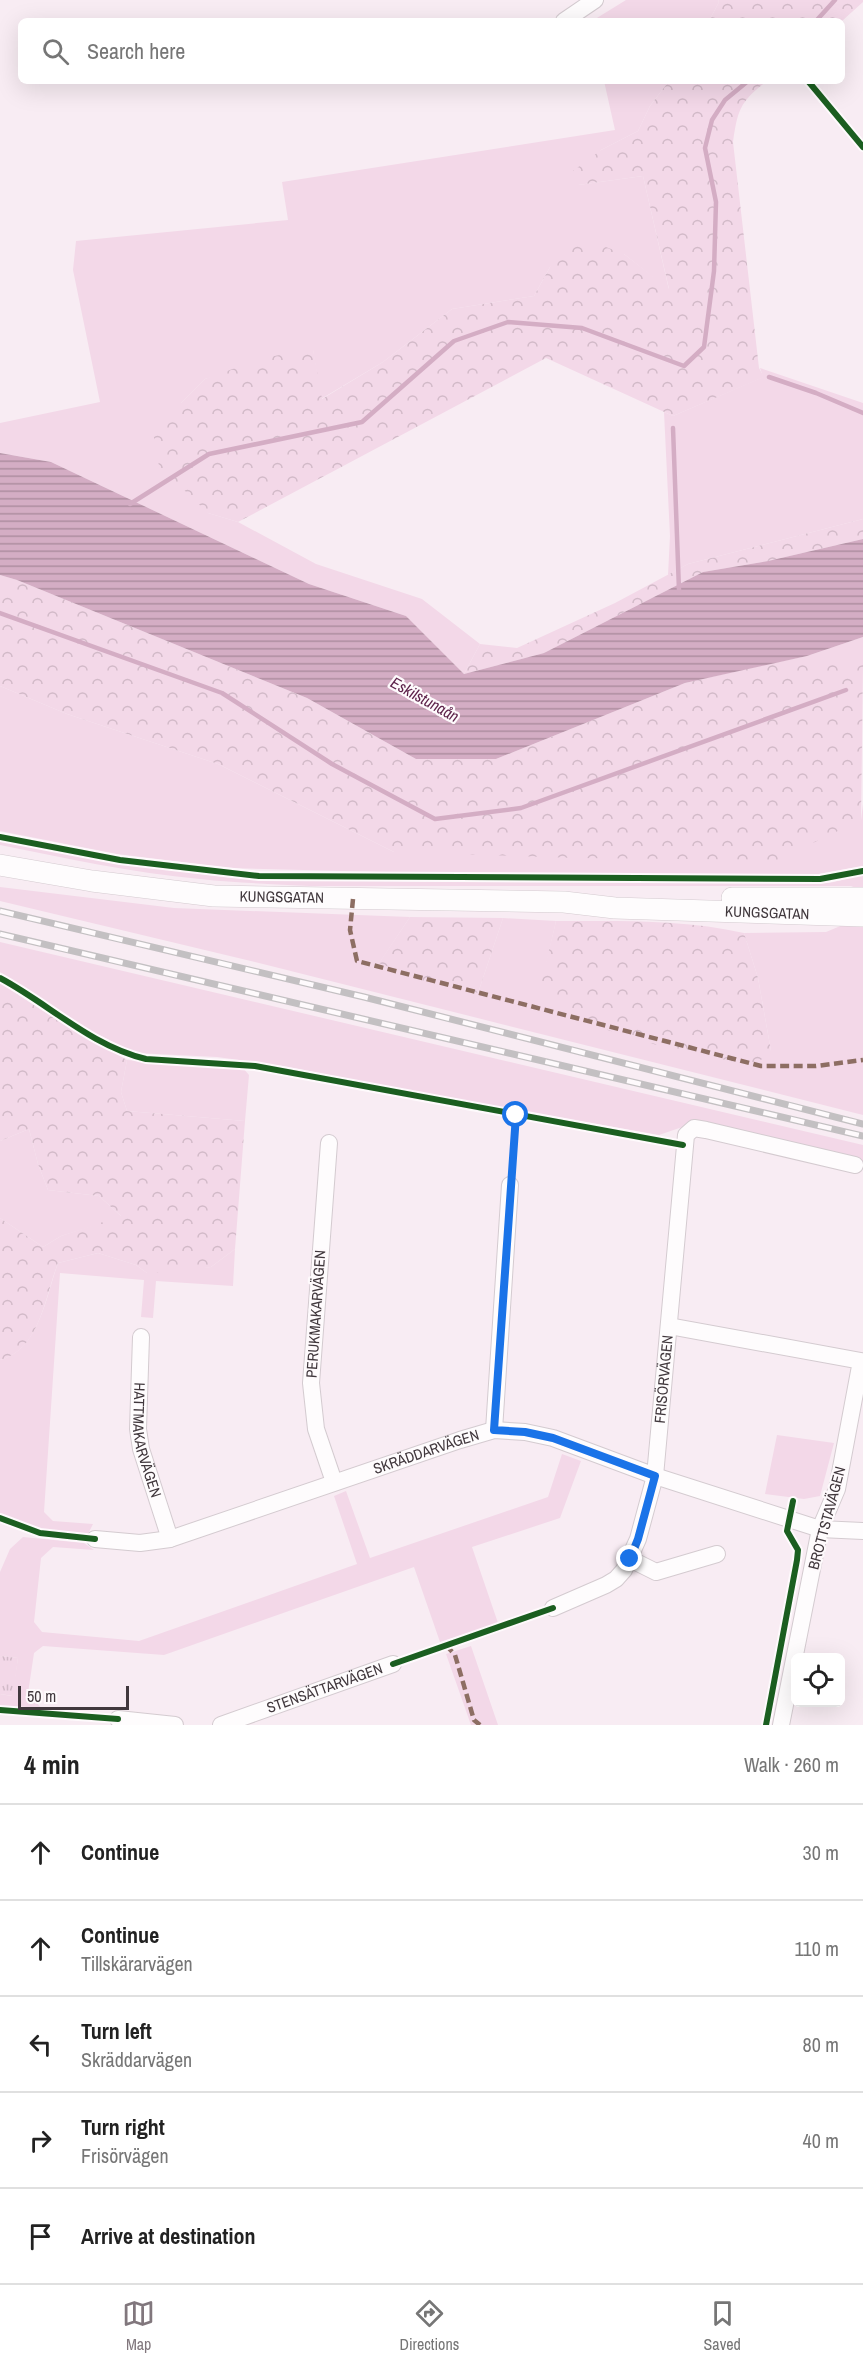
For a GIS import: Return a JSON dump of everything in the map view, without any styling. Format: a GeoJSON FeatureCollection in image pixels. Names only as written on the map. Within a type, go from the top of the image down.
{"type":"FeatureCollection","features":[{"type":"Feature","properties":{"kind":"main road","name":"KUNGSGATAN"},"geometry":{"type":"LineString","coordinates":[[0,865],[92,881],[214,896],[564,902],[615,899],[863,898]]}},
{"type":"Feature","properties":{"kind":"main road","name":"KUNGSGATAN"},"geometry":{"type":"LineString","coordinates":[[564,902],[615,908],[863,916]]}},
{"type":"Feature","properties":{"kind":"street"},"geometry":{"type":"LineString","coordinates":[[568,18],[595,0]]}},
{"type":"Feature","properties":{"kind":"street","name":"FRISÖRVÄGEN"},"geometry":{"type":"LineString","coordinates":[[553,1608],[606,1585],[624,1570],[638,1539],[655,1476],[684,1157],[683,1145],[686,1135],[694,1128],[855,1165]]}},
{"type":"Feature","properties":{"kind":"street","name":"PERUKMAKARVÄGEN"},"geometry":{"type":"LineString","coordinates":[[329,1143],[311,1383],[316,1430],[334,1482]]}},
{"type":"Feature","properties":{"kind":"street"},"geometry":{"type":"LineString","coordinates":[[494,1430],[510,1185]]}},
{"type":"Feature","properties":{"kind":"street","name":"BROTTSTAVÄGEN"},"geometry":{"type":"LineString","coordinates":[[669,1326],[861,1361],[837,1489],[820,1529],[781,1725]]}},
{"type":"Feature","properties":{"kind":"street","name":"HATTMAKARVÄGEN"},"geometry":{"type":"LineString","coordinates":[[141,1337],[138,1429],[141,1449],[170,1539]]}},
{"type":"Feature","properties":{"kind":"street","name":"SKRÄDDARVÄGEN"},"geometry":{"type":"LineString","coordinates":[[95,1539],[140,1543],[170,1539],[494,1430],[525,1432],[553,1438],[655,1476],[820,1529],[863,1532]]}},
{"type":"Feature","properties":{"kind":"street"},"geometry":{"type":"LineString","coordinates":[[630,1559],[656,1572],[717,1554]]}},
{"type":"Feature","properties":{"kind":"street","name":"STENSÄTTARVÄGEN"},"geometry":{"type":"LineString","coordinates":[[221,1725],[393,1664]]}},
{"type":"Feature","properties":{"kind":"street"},"geometry":{"type":"LineString","coordinates":[[118,1719],[175,1725]]}},
{"type":"Feature","properties":{"kind":"green space"},"geometry":{"type":"Polygon","coordinates":[[[626,0],[718,0],[719,2],[711,18],[597,18],[626,0]]]}},
{"type":"Feature","properties":{"kind":"green space"},"geometry":{"type":"Polygon","coordinates":[[[718,0],[863,0],[845,18],[711,18],[718,0]]]}},
{"type":"Feature","properties":{"kind":"green space"},"geometry":{"type":"Polygon","coordinates":[[[605,84],[667,84],[650,106],[638,131],[601,150],[578,185],[643,176],[669,290],[624,254],[550,267],[534,296],[452,309],[383,362],[321,399],[313,350],[205,379],[181,403],[208,513],[238,522],[316,564],[422,599],[480,644],[464,674],[406,616],[309,584],[51,462],[0,453],[0,423],[100,402],[73,270],[76,241],[288,220],[282,182],[615,130],[605,84]]]}},
{"type":"Feature","properties":{"kind":"green space"},"geometry":{"type":"Polygon","coordinates":[[[667,84],[764,84],[742,107],[733,142],[759,368],[764,377],[673,416],[546,358],[238,522],[208,513],[159,466],[152,426],[181,403],[205,379],[263,358],[313,349],[322,399],[383,362],[452,309],[534,296],[550,267],[580,237],[624,254],[669,289],[643,176],[578,185],[573,171],[601,150],[638,131],[650,106],[667,84]]]}},
{"type":"Feature","properties":{"kind":"green space"},"geometry":{"type":"Polygon","coordinates":[[[760,368],[863,403],[863,519],[688,564],[668,575],[670,536],[664,412],[673,416],[763,377],[760,368]]]}},
{"type":"Feature","properties":{"kind":"green space"},"geometry":{"type":"Polygon","coordinates":[[[863,519],[863,539],[768,561],[703,572],[544,653],[464,674],[480,644],[517,648],[615,603],[688,564],[863,519]]]}},
{"type":"Feature","properties":{"kind":"green space"},"geometry":{"type":"Polygon","coordinates":[[[0,575],[307,698],[416,759],[496,759],[685,683],[764,665],[863,665],[861,820],[777,860],[576,858],[394,852],[218,764],[67,714],[0,686],[0,575]]]}},
{"type":"Feature","properties":{"kind":"green space"},"geometry":{"type":"Polygon","coordinates":[[[863,637],[863,665],[764,665],[807,656],[863,637]]]}},
{"type":"Feature","properties":{"kind":"green space"},"geometry":{"type":"Polygon","coordinates":[[[0,686],[67,714],[218,764],[394,852],[861,820],[863,804],[863,866],[813,875],[421,873],[230,868],[117,854],[0,831],[0,686]]]}},
{"type":"Feature","properties":{"kind":"green space"},"geometry":{"type":"Polygon","coordinates":[[[0,841],[130,865],[232,878],[443,882],[829,883],[863,875],[863,891],[851,886],[310,886],[255,883],[124,869],[0,845],[0,841]]]}},
{"type":"Feature","properties":{"kind":"green space"},"geometry":{"type":"Polygon","coordinates":[[[0,887],[174,908],[410,917],[380,962],[478,993],[503,918],[556,921],[540,992],[771,1051],[758,978],[744,933],[826,932],[850,922],[863,922],[863,1115],[263,964],[0,901],[0,887]]]}},
{"type":"Feature","properties":{"kind":"green space"},"geometry":{"type":"Polygon","coordinates":[[[410,917],[503,918],[478,993],[421,980],[379,963],[410,917]]]}},
{"type":"Feature","properties":{"kind":"green space"},"geometry":{"type":"Polygon","coordinates":[[[556,921],[674,923],[744,933],[758,978],[771,1051],[754,1066],[660,1046],[568,1018],[539,992],[556,921]]]}},
{"type":"Feature","properties":{"kind":"green space"},"geometry":{"type":"Polygon","coordinates":[[[0,942],[863,1145],[863,1162],[770,1138],[694,1123],[659,1135],[283,1066],[217,1057],[136,1053],[91,1031],[0,972],[0,942]]]}},
{"type":"Feature","properties":{"kind":"green space"},"geometry":{"type":"Polygon","coordinates":[[[0,983],[60,1022],[127,1060],[121,1092],[127,1111],[245,1121],[235,1249],[211,1267],[171,1273],[147,1273],[136,1265],[98,1253],[58,1263],[33,1334],[13,1354],[0,1360],[0,1218],[43,1247],[61,1236],[121,1216],[99,1196],[48,1190],[38,1164],[29,1129],[0,1141],[0,983]]]}},
{"type":"Feature","properties":{"kind":"green space"},"geometry":{"type":"Polygon","coordinates":[[[127,1060],[243,1068],[249,1075],[245,1121],[127,1111],[121,1092],[127,1060]]]}},
{"type":"Feature","properties":{"kind":"green space"},"geometry":{"type":"Polygon","coordinates":[[[29,1129],[38,1164],[48,1190],[99,1196],[122,1217],[61,1236],[43,1247],[0,1218],[0,1141],[29,1129]]]}},
{"type":"Feature","properties":{"kind":"green space"},"geometry":{"type":"Polygon","coordinates":[[[235,1249],[233,1286],[156,1281],[153,1318],[141,1317],[144,1280],[60,1273],[44,1512],[53,1521],[93,1524],[88,1534],[41,1529],[0,1514],[0,1360],[13,1354],[32,1334],[45,1306],[58,1263],[98,1253],[136,1265],[147,1273],[211,1267],[235,1249]]]}},
{"type":"Feature","properties":{"kind":"green space"},"geometry":{"type":"Polygon","coordinates":[[[777,1435],[834,1443],[820,1496],[804,1499],[765,1494],[777,1435]]]}},
{"type":"Feature","properties":{"kind":"green space"},"geometry":{"type":"Polygon","coordinates":[[[562,1454],[581,1461],[560,1518],[472,1547],[498,1623],[440,1642],[414,1567],[164,1655],[43,1646],[34,1653],[28,1693],[44,1711],[0,1707],[0,1694],[12,1696],[18,1658],[0,1656],[0,1572],[10,1549],[23,1537],[84,1543],[94,1550],[53,1547],[41,1558],[34,1622],[42,1632],[139,1641],[357,1564],[334,1496],[346,1491],[370,1558],[548,1497],[562,1454]]]}},
{"type":"Feature","properties":{"kind":"green space"},"geometry":{"type":"Polygon","coordinates":[[[471,1646],[498,1725],[471,1725],[446,1654],[471,1646]]]}},
{"type":"Feature","properties":{"kind":"green space"},"geometry":{"type":"Polygon","coordinates":[[[0,1656],[18,1658],[13,1696],[0,1694],[0,1656]]]}},
{"type":"Feature","properties":{"kind":"water","name":"Eskilstunaån"},"geometry":{"type":"Polygon","coordinates":[[[0,453],[51,462],[309,584],[406,616],[464,674],[544,653],[703,572],[768,561],[863,539],[863,637],[807,656],[685,683],[496,759],[416,759],[307,698],[0,575],[0,453]]]}},
{"type":"Feature","properties":{"kind":"waterway"},"geometry":{"type":"LineString","coordinates":[[819,18],[835,0]]}},
{"type":"Feature","properties":{"kind":"waterway"},"geometry":{"type":"LineString","coordinates":[[130,504],[209,454],[362,422],[454,341],[508,322],[582,328],[684,366],[704,347],[714,271],[716,202],[705,148],[712,120],[725,100],[744,84]]}},
{"type":"Feature","properties":{"kind":"waterway"},"geometry":{"type":"LineString","coordinates":[[769,377],[816,393],[863,413]]}},
{"type":"Feature","properties":{"kind":"waterway"},"geometry":{"type":"LineString","coordinates":[[673,428],[679,590]]}},
{"type":"Feature","properties":{"kind":"waterway"},"geometry":{"type":"LineString","coordinates":[[0,613],[222,693],[332,764],[435,819],[521,808],[846,690]]}},
{"type":"Feature","properties":{"kind":"railway"},"geometry":{"type":"LineString","coordinates":[[0,911],[364,997],[863,1124]]}},
{"type":"Feature","properties":{"kind":"railway"},"geometry":{"type":"LineString","coordinates":[[0,934],[863,1136]]}},
{"type":"Feature","properties":{"kind":"marked path"},"geometry":{"type":"LineString","coordinates":[[353,899],[350,930],[357,961],[761,1066],[816,1066],[863,1060]]}},
{"type":"Feature","properties":{"kind":"marked path"},"geometry":{"type":"LineString","coordinates":[[446,1645],[455,1655],[474,1720],[480,1725]]}},
{"type":"Feature","properties":{"kind":"cycle path"},"geometry":{"type":"LineString","coordinates":[[810,84],[863,147]]}},
{"type":"Feature","properties":{"kind":"cycle path"},"geometry":{"type":"LineString","coordinates":[[0,837],[120,860],[259,876],[820,879],[863,871]]}},
{"type":"Feature","properties":{"kind":"cycle path"},"geometry":{"type":"LineString","coordinates":[[0,978],[107,1045],[146,1059],[255,1066],[683,1145]]}},
{"type":"Feature","properties":{"kind":"cycle path"},"geometry":{"type":"LineString","coordinates":[[766,1725],[797,1560],[798,1550],[787,1531],[793,1501]]}},
{"type":"Feature","properties":{"kind":"cycle path"},"geometry":{"type":"LineString","coordinates":[[0,1518],[40,1533],[95,1539]]}},
{"type":"Feature","properties":{"kind":"cycle path"},"geometry":{"type":"LineString","coordinates":[[393,1664],[553,1608]]}},
{"type":"Feature","properties":{"kind":"cycle path"},"geometry":{"type":"LineString","coordinates":[[0,1710],[118,1719]]}},
{"type":"Feature","properties":{"kind":"route"},"geometry":{"type":"LineString","coordinates":[[516,1115],[494,1430],[525,1432],[553,1438],[655,1476],[638,1539],[630,1559]]}}]}
